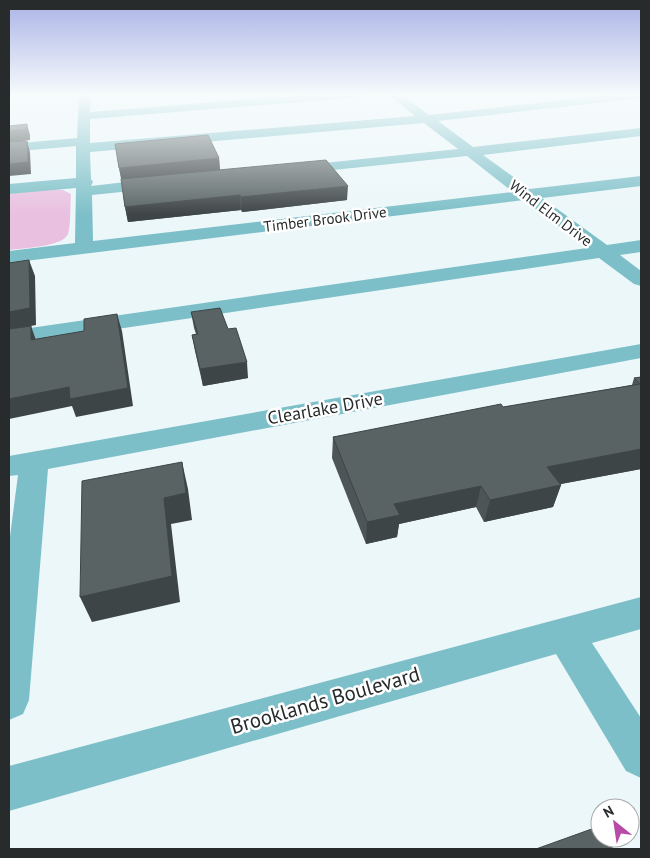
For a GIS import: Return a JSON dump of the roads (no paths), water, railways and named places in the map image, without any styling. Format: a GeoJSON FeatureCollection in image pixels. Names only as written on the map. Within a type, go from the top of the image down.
{"type":"FeatureCollection","features":[{"type":"Feature","properties":{"kind":"street"},"geometry":{"type":"LineString","coordinates":[[84,134],[84,248]]}},
{"type":"Feature","properties":{"kind":"street"},"geometry":{"type":"LineString","coordinates":[[9,148],[84,145],[228,134]]}},
{"type":"Feature","properties":{"kind":"street","name":"Wind Elm Drive"},"geometry":{"type":"LineString","coordinates":[[446,134],[641,280]]}},
{"type":"Feature","properties":{"kind":"street"},"geometry":{"type":"LineString","coordinates":[[283,171],[466,149],[620,134]]}},
{"type":"Feature","properties":{"kind":"street","name":"Timber Brook Drive"},"geometry":{"type":"LineString","coordinates":[[9,257],[641,181]]}},
{"type":"Feature","properties":{"kind":"street"},"geometry":{"type":"LineString","coordinates":[[9,189],[174,182]]}},
{"type":"Feature","properties":{"kind":"street"},"geometry":{"type":"LineString","coordinates":[[9,338],[641,246]]}},
{"type":"Feature","properties":{"kind":"street","name":"Clearlake Drive"},"geometry":{"type":"LineString","coordinates":[[21,463],[641,351]]}},
{"type":"Feature","properties":{"kind":"street"},"geometry":{"type":"LineString","coordinates":[[9,700],[21,463]]}},
{"type":"Feature","properties":{"kind":"street","name":"Brooklands Boulevard"},"geometry":{"type":"LineString","coordinates":[[9,789],[641,613]]}},
{"type":"Feature","properties":{"kind":"street"},"geometry":{"type":"LineString","coordinates":[[564,634],[641,756]]}}]}
